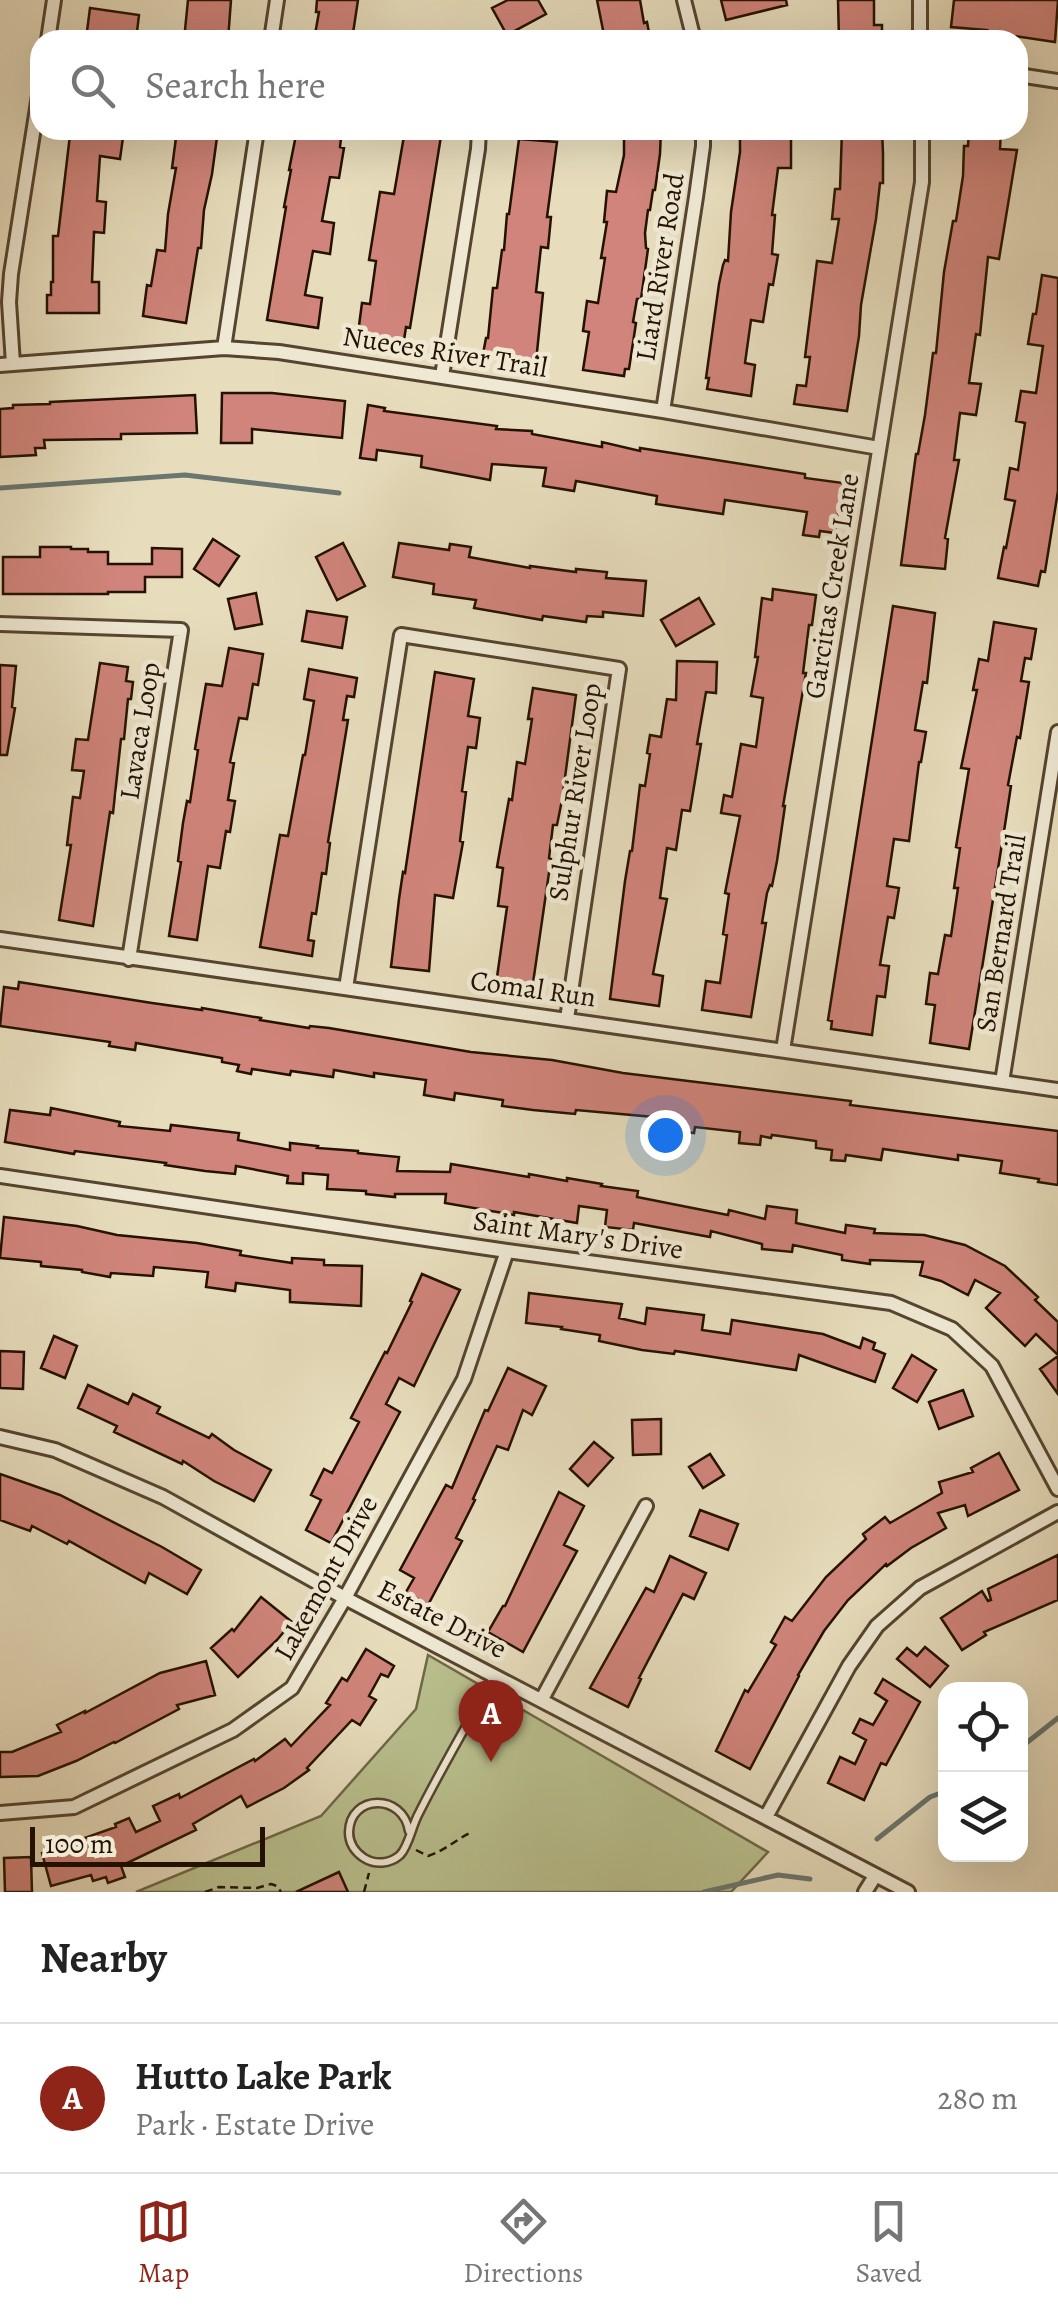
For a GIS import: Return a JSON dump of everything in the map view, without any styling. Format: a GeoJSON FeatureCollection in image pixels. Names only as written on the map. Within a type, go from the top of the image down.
{"type":"FeatureCollection","features":[{"type":"Feature","properties":{"kind":"street"},"geometry":{"type":"LineString","coordinates":[[50,30],[54,0]]}},
{"type":"Feature","properties":{"kind":"street"},"geometry":{"type":"LineString","coordinates":[[272,30],[277,0]]}},
{"type":"Feature","properties":{"kind":"street"},"geometry":{"type":"LineString","coordinates":[[684,0],[692,30]]}},
{"type":"Feature","properties":{"kind":"street"},"geometry":{"type":"LineString","coordinates":[[920,0],[920,30]]}},
{"type":"Feature","properties":{"kind":"street"},"geometry":{"type":"LineString","coordinates":[[1028,76],[1058,81]]}},
{"type":"Feature","properties":{"kind":"street"},"geometry":{"type":"LineString","coordinates":[[7,364],[11,274],[32,140]]}},
{"type":"Feature","properties":{"kind":"street"},"geometry":{"type":"LineString","coordinates":[[224,348],[255,140]]}},
{"type":"Feature","properties":{"kind":"street"},"geometry":{"type":"LineString","coordinates":[[442,376],[478,140]]}},
{"type":"Feature","properties":{"kind":"street","name":"Liard River Road"},"geometry":{"type":"LineString","coordinates":[[663,411],[702,140]]}},
{"type":"Feature","properties":{"kind":"street","name":"Garcitas Creek Lane"},"geometry":{"type":"LineString","coordinates":[[782,1050],[922,182],[922,140]]}},
{"type":"Feature","properties":{"kind":"street","name":"Nueces River Trail"},"geometry":{"type":"LineString","coordinates":[[7,364],[224,348],[280,352],[879,448]]}},
{"type":"Feature","properties":{"kind":"street","name":"Lavaca Loop"},"geometry":{"type":"LineString","coordinates":[[0,624],[182,630],[129,959]]}},
{"type":"Feature","properties":{"kind":"street","name":"Sulphur River Loop"},"geometry":{"type":"LineString","coordinates":[[346,988],[402,634],[619,669],[567,1019]]}},
{"type":"Feature","properties":{"kind":"street","name":"San Bernard Trail"},"geometry":{"type":"LineString","coordinates":[[1002,1082],[1058,732]]}},
{"type":"Feature","properties":{"kind":"street","name":"Comal Run"},"geometry":{"type":"LineString","coordinates":[[0,940],[1058,1090]]}},
{"type":"Feature","properties":{"kind":"street","name":"Saint Mary's Drive"},"geometry":{"type":"LineString","coordinates":[[0,1176],[892,1303],[952,1329],[992,1366],[1058,1489]]}},
{"type":"Feature","properties":{"kind":"street","name":"Lakemont Drive"},"geometry":{"type":"LineString","coordinates":[[0,1813],[74,1807],[233,1730],[292,1688],[346,1598],[464,1379],[507,1251]]}},
{"type":"Feature","properties":{"kind":"street","name":"Estate Drive"},"geometry":{"type":"LineString","coordinates":[[0,1437],[55,1450],[163,1497],[346,1598],[908,1892]]}},
{"type":"Feature","properties":{"kind":"street"},"geometry":{"type":"LineString","coordinates":[[542,1699],[646,1506]]}},
{"type":"Feature","properties":{"kind":"street"},"geometry":{"type":"LineString","coordinates":[[766,1818],[849,1666],[877,1626],[920,1588],[1058,1512]]}},
{"type":"Feature","properties":{"kind":"street"},"geometry":{"type":"LineString","coordinates":[[864,1892],[875,1876]]}},
{"type":"Feature","properties":{"kind":"lane"},"geometry":{"type":"LineString","coordinates":[[409,1831],[404,1815],[391,1804],[374,1803],[359,1810],[350,1825],[351,1842],[360,1856],[373,1862],[393,1859],[406,1845],[409,1831],[450,1752],[495,1675]]}},
{"type":"Feature","properties":{"kind":"path"},"geometry":{"type":"LineString","coordinates":[[406,1845],[428,1856],[446,1850],[472,1832]]}},
{"type":"Feature","properties":{"kind":"path"},"geometry":{"type":"LineString","coordinates":[[364,1892],[373,1862]]}},
{"type":"Feature","properties":{"kind":"path"},"geometry":{"type":"LineString","coordinates":[[207,1891],[271,1884],[281,1892]]}},
{"type":"Feature","properties":{"kind":"green space"},"geometry":{"type":"Polygon","coordinates":[[[428,1655],[768,1852],[731,1892],[136,1892],[321,1816],[416,1709],[428,1655]]]}},
{"type":"Feature","properties":{"kind":"building"},"geometry":{"type":"Polygon","coordinates":[[[188,0],[231,0],[229,30],[185,30],[188,0]]]}},
{"type":"Feature","properties":{"kind":"building"},"geometry":{"type":"Polygon","coordinates":[[[317,0],[358,0],[354,30],[316,30],[317,0]]]}},
{"type":"Feature","properties":{"kind":"building"},"geometry":{"type":"Polygon","coordinates":[[[508,0],[538,0],[546,14],[516,30],[504,30],[492,8],[508,0]]]}},
{"type":"Feature","properties":{"kind":"building"},"geometry":{"type":"Polygon","coordinates":[[[597,0],[640,0],[648,30],[603,30],[597,0]]]}},
{"type":"Feature","properties":{"kind":"building"},"geometry":{"type":"Polygon","coordinates":[[[721,0],[786,0],[787,5],[726,20],[721,0]]]}},
{"type":"Feature","properties":{"kind":"building"},"geometry":{"type":"Polygon","coordinates":[[[838,0],[874,0],[874,25],[882,25],[882,30],[839,30],[838,0]]]}},
{"type":"Feature","properties":{"kind":"building"},"geometry":{"type":"Polygon","coordinates":[[[954,0],[1058,0],[1055,42],[1028,38],[1028,30],[951,27],[954,0]]]}},
{"type":"Feature","properties":{"kind":"building"},"geometry":{"type":"Polygon","coordinates":[[[90,8],[139,15],[137,30],[87,30],[90,8]]]}},
{"type":"Feature","properties":{"kind":"building"},"geometry":{"type":"Polygon","coordinates":[[[69,140],[123,140],[120,159],[100,156],[97,201],[106,202],[104,233],[94,232],[92,282],[99,282],[99,313],[47,313],[47,295],[51,295],[53,282],[53,236],[58,236],[69,140]]]}},
{"type":"Feature","properties":{"kind":"building"},"geometry":{"type":"Polygon","coordinates":[[[176,140],[217,140],[186,323],[143,316],[157,250],[165,251],[176,168],[172,168],[176,140]]]}},
{"type":"Feature","properties":{"kind":"building"},"geometry":{"type":"Polygon","coordinates":[[[295,140],[341,140],[340,147],[344,148],[339,178],[330,177],[322,221],[334,223],[330,254],[313,251],[305,295],[322,298],[318,328],[267,320],[295,140]]]}},
{"type":"Feature","properties":{"kind":"building"},"geometry":{"type":"Polygon","coordinates":[[[403,140],[440,140],[410,328],[406,327],[404,340],[358,333],[362,303],[370,304],[376,261],[369,260],[380,192],[394,194],[403,140]]]}},
{"type":"Feature","properties":{"kind":"building"},"geometry":{"type":"Polygon","coordinates":[[[519,140],[557,142],[547,217],[551,217],[548,248],[541,247],[536,292],[543,293],[536,362],[483,354],[519,140]]]}},
{"type":"Feature","properties":{"kind":"building"},"geometry":{"type":"Polygon","coordinates":[[[624,140],[661,140],[645,233],[648,249],[641,299],[637,299],[629,369],[625,369],[624,376],[583,370],[589,332],[583,331],[587,301],[598,303],[605,258],[601,258],[607,191],[616,192],[624,140]]]}},
{"type":"Feature","properties":{"kind":"building"},"geometry":{"type":"Polygon","coordinates":[[[740,140],[791,140],[791,168],[778,168],[772,215],[772,254],[778,255],[773,285],[769,284],[763,322],[751,320],[745,363],[755,365],[751,396],[707,389],[706,378],[719,284],[723,265],[728,261],[740,140]]]}},
{"type":"Feature","properties":{"kind":"building"},"geometry":{"type":"Polygon","coordinates":[[[842,140],[882,140],[883,183],[847,411],[794,404],[797,385],[806,386],[810,357],[805,357],[817,261],[832,263],[839,219],[832,219],[835,189],[840,189],[842,140]]]}},
{"type":"Feature","properties":{"kind":"building"},"geometry":{"type":"Polygon","coordinates":[[[968,140],[1000,140],[1000,149],[1017,150],[999,259],[988,257],[980,335],[976,334],[969,383],[981,384],[976,415],[960,413],[954,460],[959,460],[945,538],[945,569],[901,565],[916,454],[936,353],[944,272],[963,176],[964,146],[968,146],[968,140]]]}},
{"type":"Feature","properties":{"kind":"building"},"geometry":{"type":"Polygon","coordinates":[[[1042,275],[1058,278],[1058,491],[1045,572],[1041,571],[1038,586],[998,578],[1015,501],[1005,499],[1010,468],[1018,470],[1025,423],[1016,421],[1021,391],[1036,393],[1043,346],[1028,344],[1042,275]]]}},
{"type":"Feature","properties":{"kind":"building"},"geometry":{"type":"Polygon","coordinates":[[[222,393],[272,393],[345,401],[342,438],[252,429],[252,443],[221,443],[222,393]]]}},
{"type":"Feature","properties":{"kind":"building"},"geometry":{"type":"Polygon","coordinates":[[[195,395],[197,433],[44,440],[45,448],[35,448],[36,455],[0,457],[0,409],[50,402],[195,395]]]}},
{"type":"Feature","properties":{"kind":"building"},"geometry":{"type":"Polygon","coordinates":[[[368,405],[385,408],[384,411],[497,426],[496,429],[532,431],[602,447],[602,442],[843,483],[835,533],[803,535],[807,512],[725,500],[723,514],[656,504],[657,496],[576,481],[574,491],[543,486],[546,468],[492,464],[490,480],[421,467],[422,456],[377,450],[376,460],[360,458],[368,405]]]}},
{"type":"Feature","properties":{"kind":"building"},"geometry":{"type":"Polygon","coordinates":[[[213,539],[239,556],[219,586],[194,569],[213,539]]]}},
{"type":"Feature","properties":{"kind":"building"},"geometry":{"type":"Polygon","coordinates":[[[343,543],[365,586],[337,600],[316,557],[343,543]]]}},
{"type":"Feature","properties":{"kind":"building"},"geometry":{"type":"Polygon","coordinates":[[[399,543],[449,550],[450,544],[471,547],[469,557],[530,568],[607,572],[606,578],[646,581],[643,616],[603,612],[603,617],[587,616],[586,622],[543,616],[542,620],[474,608],[476,600],[433,594],[434,584],[393,577],[399,543]]]}},
{"type":"Feature","properties":{"kind":"building"},"geometry":{"type":"Polygon","coordinates":[[[40,547],[108,552],[108,564],[152,564],[152,548],[182,549],[182,577],[145,577],[145,592],[3,594],[3,557],[40,557],[40,547]]]}},
{"type":"Feature","properties":{"kind":"building"},"geometry":{"type":"Polygon","coordinates":[[[773,589],[816,595],[777,861],[762,923],[766,923],[751,1017],[702,1010],[706,981],[720,983],[727,935],[723,934],[729,894],[725,893],[740,816],[721,813],[724,795],[732,797],[741,744],[756,747],[763,698],[751,696],[755,657],[762,598],[772,600],[773,589]]]}},
{"type":"Feature","properties":{"kind":"building"},"geometry":{"type":"Polygon","coordinates":[[[256,593],[262,624],[235,629],[228,599],[256,593]]]}},
{"type":"Feature","properties":{"kind":"building"},"geometry":{"type":"Polygon","coordinates":[[[699,598],[714,624],[676,646],[661,620],[699,598]]]}},
{"type":"Feature","properties":{"kind":"building"},"geometry":{"type":"Polygon","coordinates":[[[893,606],[935,613],[927,683],[923,682],[915,730],[926,732],[909,841],[894,839],[887,886],[899,888],[894,918],[888,917],[880,965],[889,966],[885,997],[877,996],[872,1035],[831,1029],[832,1021],[828,1020],[893,606]]]}},
{"type":"Feature","properties":{"kind":"building"},"geometry":{"type":"Polygon","coordinates":[[[307,611],[347,617],[342,648],[302,641],[307,611]]]}},
{"type":"Feature","properties":{"kind":"building"},"geometry":{"type":"Polygon","coordinates":[[[994,622],[1036,629],[1031,659],[1025,658],[1021,681],[1029,682],[1008,785],[1011,786],[969,1049],[930,1043],[935,1005],[926,1004],[930,973],[938,974],[945,935],[951,936],[958,888],[954,888],[960,848],[956,847],[969,769],[961,768],[977,690],[973,690],[979,659],[988,661],[994,622]]]}},
{"type":"Feature","properties":{"kind":"building"},"geometry":{"type":"Polygon","coordinates":[[[229,648],[263,654],[258,685],[253,684],[247,719],[239,718],[230,762],[234,763],[228,800],[235,801],[230,832],[226,831],[220,868],[208,866],[197,940],[169,936],[206,684],[222,686],[229,648]]]}},
{"type":"Feature","properties":{"kind":"building"},"geometry":{"type":"Polygon","coordinates":[[[677,661],[717,662],[716,693],[706,692],[690,811],[682,810],[676,850],[667,848],[660,898],[667,899],[653,974],[663,976],[659,1006],[610,999],[640,785],[645,786],[650,735],[661,737],[667,699],[676,700],[677,661]]]}},
{"type":"Feature","properties":{"kind":"building"},"geometry":{"type":"Polygon","coordinates":[[[100,663],[128,667],[126,681],[133,682],[93,926],[59,920],[71,845],[67,845],[73,797],[80,798],[84,771],[72,770],[76,739],[88,740],[100,663]]]}},
{"type":"Feature","properties":{"kind":"building"},"geometry":{"type":"Polygon","coordinates":[[[0,665],[16,666],[12,707],[15,708],[7,755],[0,755],[0,665]]]}},
{"type":"Feature","properties":{"kind":"building"},"geometry":{"type":"Polygon","coordinates":[[[309,669],[357,678],[354,697],[347,696],[343,720],[348,720],[326,874],[322,873],[308,940],[314,941],[312,956],[260,947],[280,835],[288,836],[305,755],[314,701],[304,699],[309,669]]]}},
{"type":"Feature","properties":{"kind":"building"},"geometry":{"type":"Polygon","coordinates":[[[435,672],[474,679],[468,716],[480,718],[476,748],[468,747],[462,791],[466,792],[460,841],[463,842],[453,898],[435,895],[429,971],[391,967],[435,672]]]}},
{"type":"Feature","properties":{"kind":"building"},"geometry":{"type":"Polygon","coordinates":[[[533,688],[576,695],[562,800],[557,825],[553,825],[532,990],[496,984],[507,907],[498,906],[503,868],[497,867],[517,762],[525,764],[533,688]]]}},
{"type":"Feature","properties":{"kind":"building"},"geometry":{"type":"Polygon","coordinates":[[[19,982],[471,1052],[1058,1131],[1058,1185],[1000,1173],[1002,1161],[958,1155],[958,1160],[883,1149],[881,1160],[846,1155],[845,1161],[831,1160],[832,1150],[816,1148],[816,1141],[772,1135],[761,1136],[760,1145],[739,1143],[740,1132],[695,1127],[694,1133],[664,1129],[665,1118],[533,1110],[502,1106],[503,1100],[455,1093],[454,1100],[424,1095],[426,1080],[334,1070],[333,1077],[252,1069],[251,1074],[237,1071],[239,1065],[222,1062],[222,1058],[136,1043],[135,1050],[109,1046],[110,1042],[0,1026],[4,987],[18,989],[19,982]]]}},
{"type":"Feature","properties":{"kind":"building"},"geometry":{"type":"Polygon","coordinates":[[[51,1108],[120,1122],[119,1126],[170,1131],[171,1125],[239,1133],[238,1140],[290,1150],[290,1143],[399,1157],[397,1171],[450,1172],[451,1164],[529,1177],[567,1178],[638,1191],[637,1197],[728,1215],[729,1210],[765,1219],[767,1206],[797,1210],[796,1223],[845,1233],[846,1225],[875,1229],[874,1233],[924,1235],[965,1245],[1005,1266],[1038,1297],[1035,1300],[1058,1322],[1058,1355],[1036,1334],[1025,1346],[986,1308],[1000,1293],[975,1280],[968,1295],[920,1275],[923,1262],[870,1260],[870,1264],[793,1245],[792,1252],[762,1249],[762,1244],[711,1231],[710,1237],[634,1223],[633,1230],[605,1227],[607,1210],[579,1206],[577,1223],[445,1203],[446,1194],[395,1197],[327,1189],[328,1175],[303,1173],[303,1184],[287,1183],[288,1176],[236,1166],[235,1174],[205,1171],[5,1142],[10,1110],[50,1115],[51,1108]]]}},
{"type":"Feature","properties":{"kind":"building"},"geometry":{"type":"Polygon","coordinates":[[[4,1217],[197,1243],[292,1263],[292,1258],[324,1260],[324,1265],[362,1266],[361,1306],[290,1302],[290,1290],[236,1283],[235,1291],[206,1287],[208,1272],[154,1267],[153,1276],[111,1273],[110,1277],[41,1266],[41,1262],[0,1258],[4,1217]]]}},
{"type":"Feature","properties":{"kind":"building"},"geometry":{"type":"Polygon","coordinates":[[[422,1274],[460,1290],[414,1386],[399,1378],[386,1404],[400,1412],[331,1543],[306,1530],[321,1500],[311,1495],[324,1469],[332,1473],[359,1422],[351,1418],[387,1353],[422,1274]]]}},
{"type":"Feature","properties":{"kind":"building"},"geometry":{"type":"Polygon","coordinates":[[[529,1293],[622,1304],[619,1318],[645,1324],[647,1308],[704,1315],[702,1330],[730,1334],[732,1320],[823,1334],[860,1348],[863,1338],[875,1343],[873,1349],[885,1354],[875,1382],[799,1355],[796,1370],[675,1351],[674,1354],[642,1350],[599,1341],[600,1335],[526,1323],[529,1293]]]}},
{"type":"Feature","properties":{"kind":"building"},"geometry":{"type":"Polygon","coordinates":[[[54,1336],[77,1346],[65,1378],[41,1368],[54,1336]]]}},
{"type":"Feature","properties":{"kind":"building"},"geometry":{"type":"Polygon","coordinates":[[[0,1351],[24,1352],[23,1389],[0,1388],[0,1351]]]}},
{"type":"Feature","properties":{"kind":"building"},"geometry":{"type":"Polygon","coordinates":[[[912,1355],[936,1370],[917,1402],[893,1388],[912,1355]]]}},
{"type":"Feature","properties":{"kind":"building"},"geometry":{"type":"Polygon","coordinates":[[[1058,1356],[1058,1394],[1040,1369],[1058,1356]]]}},
{"type":"Feature","properties":{"kind":"building"},"geometry":{"type":"Polygon","coordinates":[[[508,1368],[546,1386],[532,1415],[523,1410],[508,1450],[497,1446],[456,1538],[462,1541],[428,1605],[406,1592],[414,1578],[400,1570],[446,1485],[452,1488],[485,1410],[488,1411],[508,1368]]]}},
{"type":"Feature","properties":{"kind":"building"},"geometry":{"type":"Polygon","coordinates":[[[88,1385],[128,1404],[133,1394],[160,1407],[157,1413],[209,1438],[212,1434],[271,1470],[254,1501],[183,1461],[182,1464],[114,1432],[117,1426],[78,1408],[88,1385]]]}},
{"type":"Feature","properties":{"kind":"building"},"geometry":{"type":"Polygon","coordinates":[[[963,1390],[973,1416],[939,1429],[929,1402],[963,1390]]]}},
{"type":"Feature","properties":{"kind":"building"},"geometry":{"type":"Polygon","coordinates":[[[661,1419],[661,1454],[633,1455],[632,1420],[661,1419]]]}},
{"type":"Feature","properties":{"kind":"building"},"geometry":{"type":"Polygon","coordinates":[[[594,1442],[613,1458],[588,1486],[570,1469],[594,1442]]]}},
{"type":"Feature","properties":{"kind":"building"},"geometry":{"type":"Polygon","coordinates":[[[999,1453],[1019,1490],[968,1516],[965,1505],[938,1513],[946,1528],[886,1564],[848,1600],[798,1675],[750,1769],[716,1751],[745,1690],[748,1692],[776,1645],[771,1642],[785,1617],[792,1621],[826,1577],[866,1539],[863,1534],[885,1517],[890,1523],[942,1493],[939,1482],[973,1472],[971,1468],[999,1453]]]}},
{"type":"Feature","properties":{"kind":"building"},"geometry":{"type":"Polygon","coordinates":[[[710,1454],[724,1475],[703,1488],[689,1467],[710,1454]]]}},
{"type":"Feature","properties":{"kind":"building"},"geometry":{"type":"Polygon","coordinates":[[[0,1474],[60,1495],[201,1570],[187,1594],[149,1573],[145,1583],[69,1541],[67,1544],[32,1526],[30,1531],[0,1520],[0,1474]]]}},
{"type":"Feature","properties":{"kind":"building"},"geometry":{"type":"Polygon","coordinates":[[[559,1492],[584,1506],[564,1545],[577,1551],[523,1652],[488,1632],[505,1606],[559,1492]]]}},
{"type":"Feature","properties":{"kind":"building"},"geometry":{"type":"Polygon","coordinates":[[[700,1510],[738,1524],[728,1550],[690,1536],[700,1510]]]}},
{"type":"Feature","properties":{"kind":"building"},"geometry":{"type":"Polygon","coordinates":[[[1058,1555],[1058,1600],[984,1632],[986,1635],[962,1650],[941,1618],[982,1591],[991,1600],[988,1589],[1058,1555]]]}},
{"type":"Feature","properties":{"kind":"building"},"geometry":{"type":"Polygon","coordinates":[[[670,1556],[706,1573],[694,1599],[683,1594],[628,1707],[590,1688],[646,1588],[654,1592],[670,1556]]]}},
{"type":"Feature","properties":{"kind":"building"},"geometry":{"type":"Polygon","coordinates":[[[261,1597],[292,1622],[238,1677],[211,1648],[234,1631],[261,1597]]]}},
{"type":"Feature","properties":{"kind":"building"},"geometry":{"type":"Polygon","coordinates":[[[925,1647],[948,1666],[930,1687],[897,1659],[907,1648],[917,1656],[925,1647]]]}},
{"type":"Feature","properties":{"kind":"building"},"geometry":{"type":"Polygon","coordinates":[[[366,1649],[394,1666],[388,1677],[381,1674],[369,1696],[376,1700],[360,1725],[352,1720],[309,1770],[247,1807],[241,1796],[193,1824],[196,1830],[121,1866],[125,1877],[108,1883],[106,1877],[93,1881],[91,1875],[51,1886],[42,1853],[116,1827],[115,1824],[129,1818],[136,1832],[160,1821],[153,1806],[179,1794],[180,1798],[255,1761],[285,1739],[291,1746],[330,1705],[326,1703],[342,1678],[347,1681],[366,1649]]]}},
{"type":"Feature","properties":{"kind":"building"},"geometry":{"type":"Polygon","coordinates":[[[206,1661],[215,1695],[177,1705],[179,1709],[115,1743],[38,1776],[0,1777],[0,1752],[12,1752],[61,1732],[57,1725],[160,1673],[206,1661]]]}},
{"type":"Feature","properties":{"kind":"building"},"geometry":{"type":"Polygon","coordinates":[[[883,1679],[920,1702],[886,1765],[881,1763],[864,1800],[828,1783],[840,1757],[855,1764],[866,1740],[853,1733],[860,1719],[873,1725],[887,1701],[875,1693],[883,1679]]]}},
{"type":"Feature","properties":{"kind":"building"},"geometry":{"type":"Polygon","coordinates":[[[31,1857],[32,1892],[5,1892],[4,1858],[31,1857]]]}},
{"type":"Feature","properties":{"kind":"building"},"geometry":{"type":"Polygon","coordinates":[[[339,1872],[348,1892],[296,1892],[339,1872]]]}},
{"type":"Feature","properties":{"kind":"waterway"},"geometry":{"type":"LineString","coordinates":[[0,488],[185,475],[339,493]]}},
{"type":"Feature","properties":{"kind":"waterway"},"geometry":{"type":"LineString","coordinates":[[1028,1742],[1058,1718]]}},
{"type":"Feature","properties":{"kind":"waterway"},"geometry":{"type":"LineString","coordinates":[[877,1839],[938,1794]]}},
{"type":"Feature","properties":{"kind":"waterway"},"geometry":{"type":"LineString","coordinates":[[704,1892],[778,1875],[810,1879]]}},
{"type":"Feature","properties":{"kind":"place","name":"Hutto Lake Park"},"geometry":{"type":"Point","coordinates":[491,1762]}}]}
